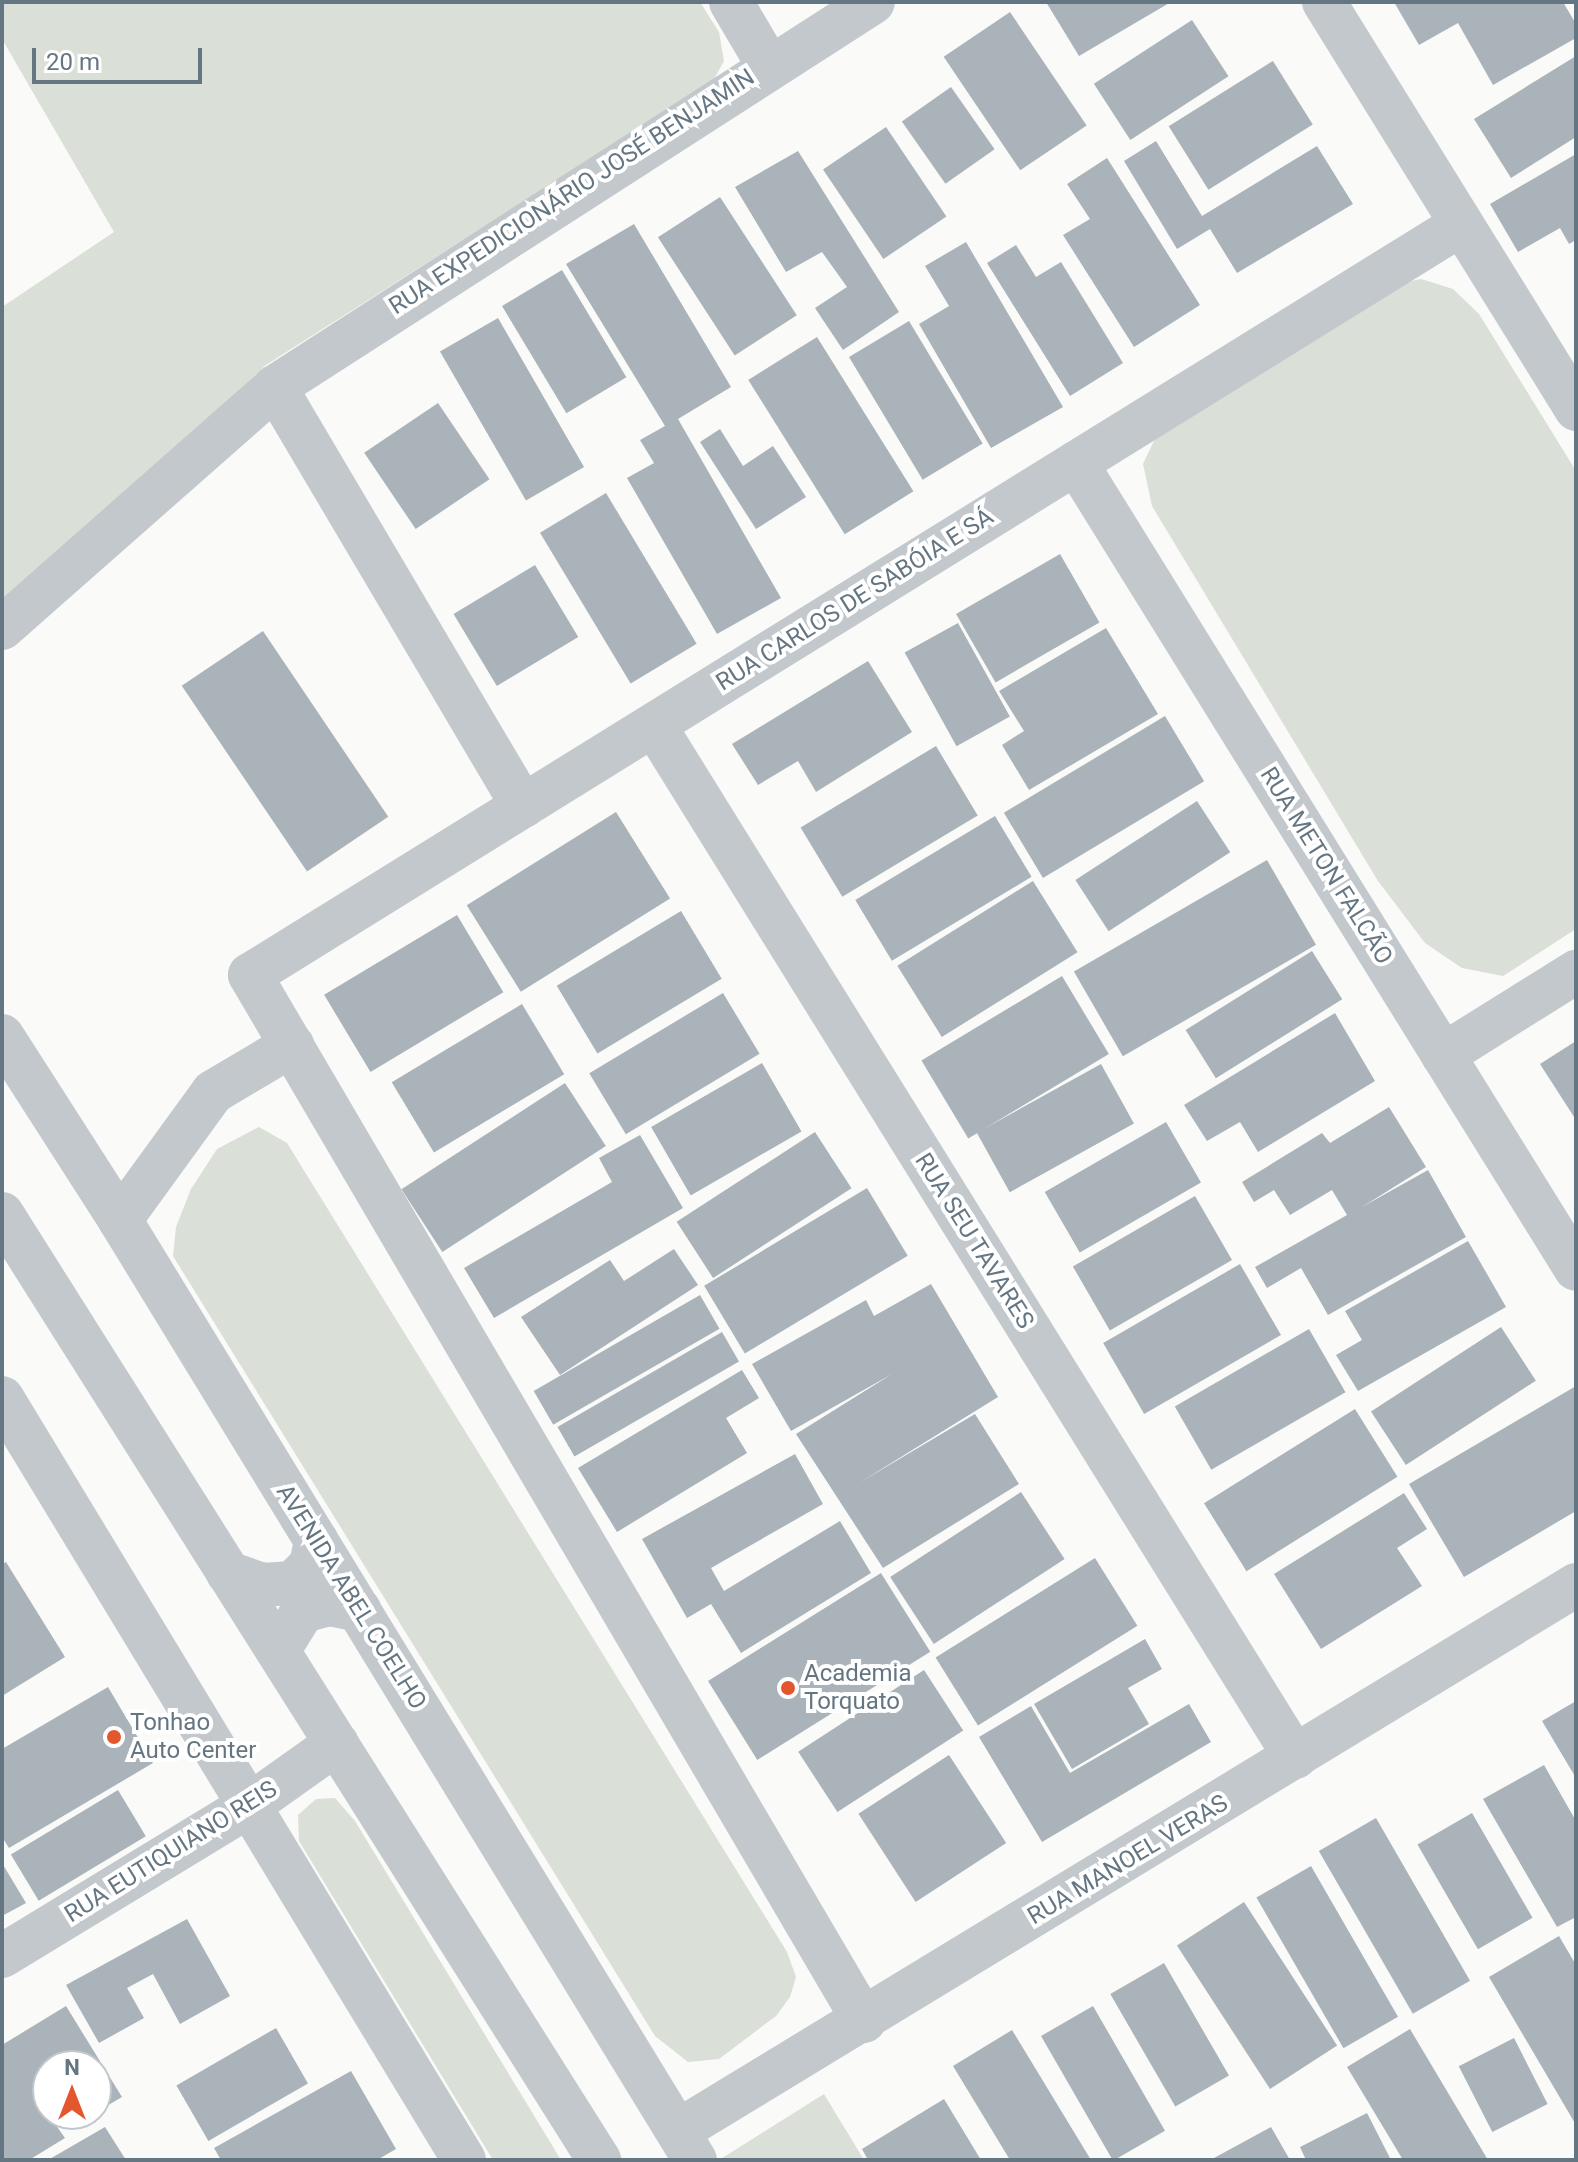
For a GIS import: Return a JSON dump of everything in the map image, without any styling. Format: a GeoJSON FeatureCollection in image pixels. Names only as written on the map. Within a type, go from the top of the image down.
{"type":"FeatureCollection","features":[{"type":"Feature","properties":{"kind":"street"},"geometry":{"type":"LineString","coordinates":[[731,2],[768,65]]}},
{"type":"Feature","properties":{"kind":"street","name":"RUA EXPEDICIONÁRIO JOSÉ BENJAMIN"},"geometry":{"type":"LineString","coordinates":[[2,628],[275,387],[768,65],[873,2]]}},
{"type":"Feature","properties":{"kind":"street"},"geometry":{"type":"LineString","coordinates":[[1324,2],[1576,409]]}},
{"type":"Feature","properties":{"kind":"street","name":"RUA CARLOS DE SABÓIA E SÁ"},"geometry":{"type":"LineString","coordinates":[[292,1045],[250,975],[1460,225]]}},
{"type":"Feature","properties":{"kind":"street"},"geometry":{"type":"LineString","coordinates":[[275,387],[523,806]]}},
{"type":"Feature","properties":{"kind":"street","name":"RUA METON FALCÃO"},"geometry":{"type":"LineString","coordinates":[[1076,463],[1576,1269]]}},
{"type":"Feature","properties":{"kind":"street","name":"RUA SEU TAVARES"},"geometry":{"type":"LineString","coordinates":[[654,725],[1295,1757]]}},
{"type":"Feature","properties":{"kind":"street"},"geometry":{"type":"LineString","coordinates":[[1443,1055],[1576,972]]}},
{"type":"Feature","properties":{"kind":"street","name":"AVENIDA ABEL COELHO"},"geometry":{"type":"LineString","coordinates":[[2,1036],[120,1220],[687,2146]]}},
{"type":"Feature","properties":{"kind":"street"},"geometry":{"type":"LineString","coordinates":[[120,1220],[213,1092],[292,1045],[864,2021]]}},
{"type":"Feature","properties":{"kind":"street"},"geometry":{"type":"LineString","coordinates":[[2,1214],[599,2160]]}},
{"type":"Feature","properties":{"kind":"street"},"geometry":{"type":"LineString","coordinates":[[2,1398],[247,1807],[464,2160]]}},
{"type":"Feature","properties":{"kind":"street"},"geometry":{"type":"LineString","coordinates":[[228,1573],[262,1585],[293,1583],[311,1565],[316,1541]]}},
{"type":"Feature","properties":{"kind":"street","name":"RUA MANOEL VERAS"},"geometry":{"type":"LineString","coordinates":[[687,2146],[864,2021],[1576,1585]]}},
{"type":"Feature","properties":{"kind":"street"},"geometry":{"type":"LineString","coordinates":[[278,1651],[303,1611],[330,1604],[359,1610]]}},
{"type":"Feature","properties":{"kind":"street","name":"RUA EUTIQUIANO REIS"},"geometry":{"type":"LineString","coordinates":[[2,1956],[247,1807],[337,1743]]}},
{"type":"Feature","properties":{"kind":"shaded area"},"geometry":{"type":"Polygon","coordinates":[[[2,2],[700,2],[719,32],[724,61],[713,81],[266,365],[2,614],[2,307],[114,232],[2,39],[2,2]]]}},
{"type":"Feature","properties":{"kind":"shaded area"},"geometry":{"type":"Polygon","coordinates":[[[1421,279],[1453,289],[1479,314],[1576,471],[1576,929],[1503,976],[1462,968],[1425,943],[1378,881],[1152,506],[1143,464],[1161,426],[1382,287],[1421,279]]]}},
{"type":"Feature","properties":{"kind":"shaded area"},"geometry":{"type":"Polygon","coordinates":[[[259,1127],[287,1143],[787,1952],[796,1977],[790,1997],[776,2016],[719,2059],[688,2062],[655,2036],[173,1256],[176,1227],[191,1189],[217,1149],[259,1127]]]}},
{"type":"Feature","properties":{"kind":"shaded area"},"geometry":{"type":"Polygon","coordinates":[[[335,1798],[355,1821],[561,2160],[493,2160],[299,1841],[298,1815],[316,1799],[335,1798]]]}},
{"type":"Feature","properties":{"kind":"shaded area"},"geometry":{"type":"Polygon","coordinates":[[[824,2094],[864,2160],[719,2160],[824,2094]]]}},
{"type":"Feature","properties":{"kind":"building"},"geometry":{"type":"Polygon","coordinates":[[[1046,2],[1171,2],[1079,56],[1046,2]]]}},
{"type":"Feature","properties":{"kind":"building"},"geometry":{"type":"Polygon","coordinates":[[[1394,2],[1563,2],[1576,24],[1576,38],[1493,85],[1458,23],[1419,45],[1394,2]]]}},
{"type":"Feature","properties":{"kind":"building"},"geometry":{"type":"Polygon","coordinates":[[[1010,12],[1087,126],[1020,170],[944,57],[1010,12]]]}},
{"type":"Feature","properties":{"kind":"building"},"geometry":{"type":"Polygon","coordinates":[[[1192,20],[1228,76],[1130,140],[1094,84],[1192,20]]]}},
{"type":"Feature","properties":{"kind":"building"},"geometry":{"type":"Polygon","coordinates":[[[1576,56],[1576,137],[1511,178],[1474,119],[1576,56]]]}},
{"type":"Feature","properties":{"kind":"building"},"geometry":{"type":"Polygon","coordinates":[[[1273,61],[1313,125],[1208,190],[1169,126],[1273,61]]]}},
{"type":"Feature","properties":{"kind":"building"},"geometry":{"type":"Polygon","coordinates":[[[951,87],[995,149],[945,184],[902,121],[951,87]]]}},
{"type":"Feature","properties":{"kind":"building"},"geometry":{"type":"Polygon","coordinates":[[[886,127],[946,217],[883,259],[823,169],[886,127]]]}},
{"type":"Feature","properties":{"kind":"building"},"geometry":{"type":"Polygon","coordinates":[[[1156,141],[1202,216],[1317,146],[1353,204],[1237,273],[1210,229],[1177,249],[1124,161],[1156,141]]]}},
{"type":"Feature","properties":{"kind":"building"},"geometry":{"type":"Polygon","coordinates":[[[798,151],[899,312],[843,350],[815,308],[847,287],[822,252],[786,272],[735,187],[798,151]]]}},
{"type":"Feature","properties":{"kind":"building"},"geometry":{"type":"Polygon","coordinates":[[[1576,154],[1576,240],[1569,244],[1560,228],[1518,252],[1490,204],[1576,154]]]}},
{"type":"Feature","properties":{"kind":"building"},"geometry":{"type":"Polygon","coordinates":[[[1107,158],[1200,305],[1134,347],[1063,235],[1090,219],[1067,184],[1107,158]]]}},
{"type":"Feature","properties":{"kind":"building"},"geometry":{"type":"Polygon","coordinates":[[[720,197],[797,315],[735,356],[658,237],[720,197]]]}},
{"type":"Feature","properties":{"kind":"building"},"geometry":{"type":"Polygon","coordinates":[[[634,224],[731,387],[678,419],[781,598],[717,634],[627,478],[654,463],[640,440],[665,426],[566,264],[634,224]]]}},
{"type":"Feature","properties":{"kind":"building"},"geometry":{"type":"Polygon","coordinates":[[[966,242],[1063,407],[991,448],[919,324],[949,306],[925,266],[966,242]]]}},
{"type":"Feature","properties":{"kind":"building"},"geometry":{"type":"Polygon","coordinates":[[[1016,245],[1036,277],[1061,262],[1123,363],[1070,396],[987,263],[1016,245]]]}},
{"type":"Feature","properties":{"kind":"building"},"geometry":{"type":"Polygon","coordinates":[[[562,270],[626,377],[566,413],[502,306],[562,270]]]}},
{"type":"Feature","properties":{"kind":"building"},"geometry":{"type":"Polygon","coordinates":[[[498,318],[584,467],[526,500],[440,352],[498,318]]]}},
{"type":"Feature","properties":{"kind":"building"},"geometry":{"type":"Polygon","coordinates":[[[909,321],[983,444],[923,480],[849,357],[909,321]]]}},
{"type":"Feature","properties":{"kind":"building"},"geometry":{"type":"Polygon","coordinates":[[[817,337],[913,491],[845,534],[748,380],[817,337]]]}},
{"type":"Feature","properties":{"kind":"building"},"geometry":{"type":"Polygon","coordinates":[[[438,403],[489,479],[416,529],[364,453],[438,403]]]}},
{"type":"Feature","properties":{"kind":"building"},"geometry":{"type":"Polygon","coordinates":[[[720,429],[743,466],[773,446],[806,497],[756,529],[700,442],[720,429]]]}},
{"type":"Feature","properties":{"kind":"building"},"geometry":{"type":"Polygon","coordinates":[[[606,493],[697,644],[631,684],[540,533],[606,493]]]}},
{"type":"Feature","properties":{"kind":"building"},"geometry":{"type":"Polygon","coordinates":[[[1060,554],[1100,622],[996,682],[956,614],[1060,554]]]}},
{"type":"Feature","properties":{"kind":"building"},"geometry":{"type":"Polygon","coordinates":[[[535,565],[578,637],[497,686],[454,614],[535,565]]]}},
{"type":"Feature","properties":{"kind":"building"},"geometry":{"type":"Polygon","coordinates":[[[958,623],[1010,717],[957,746],[905,653],[958,623]]]}},
{"type":"Feature","properties":{"kind":"building"},"geometry":{"type":"Polygon","coordinates":[[[1106,628],[1158,714],[1029,790],[1002,745],[1024,731],[999,691],[1106,628]]]}},
{"type":"Feature","properties":{"kind":"building"},"geometry":{"type":"Polygon","coordinates":[[[263,631],[388,817],[307,872],[182,686],[263,631]]]}},
{"type":"Feature","properties":{"kind":"building"},"geometry":{"type":"Polygon","coordinates":[[[868,661],[912,732],[816,792],[798,761],[758,785],[732,744],[868,661]]]}},
{"type":"Feature","properties":{"kind":"building"},"geometry":{"type":"Polygon","coordinates":[[[1165,716],[1204,781],[1043,878],[1004,813],[1165,716]]]}},
{"type":"Feature","properties":{"kind":"building"},"geometry":{"type":"Polygon","coordinates":[[[936,746],[978,815],[842,897],[801,827],[936,746]]]}},
{"type":"Feature","properties":{"kind":"building"},"geometry":{"type":"Polygon","coordinates":[[[1197,801],[1230,852],[1109,931],[1075,880],[1197,801]]]}},
{"type":"Feature","properties":{"kind":"building"},"geometry":{"type":"Polygon","coordinates":[[[616,812],[670,899],[521,992],[467,905],[616,812]]]}},
{"type":"Feature","properties":{"kind":"building"},"geometry":{"type":"Polygon","coordinates":[[[995,816],[1032,877],[892,961],[855,900],[995,816]]]}},
{"type":"Feature","properties":{"kind":"building"},"geometry":{"type":"Polygon","coordinates":[[[1267,860],[1316,945],[1123,1056],[1074,971],[1267,860]]]}},
{"type":"Feature","properties":{"kind":"building"},"geometry":{"type":"Polygon","coordinates":[[[1033,881],[1078,952],[942,1037],[897,966],[1033,881]]]}},
{"type":"Feature","properties":{"kind":"building"},"geometry":{"type":"Polygon","coordinates":[[[681,911],[722,979],[597,1053],[557,986],[681,911]]]}},
{"type":"Feature","properties":{"kind":"building"},"geometry":{"type":"Polygon","coordinates":[[[457,915],[503,992],[370,1072],[324,995],[457,915]]]}},
{"type":"Feature","properties":{"kind":"building"},"geometry":{"type":"Polygon","coordinates":[[[1312,951],[1342,999],[1216,1078],[1186,1030],[1312,951]]]}},
{"type":"Feature","properties":{"kind":"building"},"geometry":{"type":"Polygon","coordinates":[[[1062,976],[1109,1054],[968,1138],[921,1060],[1062,976]]]}},
{"type":"Feature","properties":{"kind":"building"},"geometry":{"type":"Polygon","coordinates":[[[723,993],[760,1054],[626,1134],[589,1073],[723,993]]]}},
{"type":"Feature","properties":{"kind":"building"},"geometry":{"type":"Polygon","coordinates":[[[522,1004],[564,1074],[434,1153],[392,1082],[522,1004]]]}},
{"type":"Feature","properties":{"kind":"building"},"geometry":{"type":"Polygon","coordinates":[[[1335,1013],[1375,1081],[1258,1152],[1240,1122],[1207,1141],[1184,1105],[1335,1013]]]}},
{"type":"Feature","properties":{"kind":"building"},"geometry":{"type":"Polygon","coordinates":[[[1576,1041],[1576,1120],[1540,1064],[1576,1041]]]}},
{"type":"Feature","properties":{"kind":"building"},"geometry":{"type":"Polygon","coordinates":[[[762,1063],[802,1131],[691,1195],[651,1127],[762,1063]]]}},
{"type":"Feature","properties":{"kind":"building"},"geometry":{"type":"Polygon","coordinates":[[[1101,1064],[1134,1123],[1010,1192],[977,1133],[1101,1064]]]}},
{"type":"Feature","properties":{"kind":"building"},"geometry":{"type":"Polygon","coordinates":[[[565,1083],[606,1146],[442,1252],[401,1189],[565,1083]]]}},
{"type":"Feature","properties":{"kind":"building"},"geometry":{"type":"Polygon","coordinates":[[[1389,1107],[1426,1167],[1362,1207],[1428,1170],[1466,1237],[1328,1315],[1301,1268],[1267,1288],[1255,1267],[1347,1215],[1332,1190],[1290,1215],[1274,1190],[1254,1202],[1242,1182],[1322,1133],[1330,1143],[1389,1107]]]}},
{"type":"Feature","properties":{"kind":"building"},"geometry":{"type":"Polygon","coordinates":[[[1166,1122],[1201,1183],[1080,1253],[1045,1192],[1166,1122]]]}},
{"type":"Feature","properties":{"kind":"building"},"geometry":{"type":"Polygon","coordinates":[[[815,1132],[851,1188],[713,1278],[677,1222],[815,1132]]]}},
{"type":"Feature","properties":{"kind":"building"},"geometry":{"type":"Polygon","coordinates":[[[640,1135],[683,1208],[494,1318],[464,1268],[612,1182],[599,1158],[640,1135]]]}},
{"type":"Feature","properties":{"kind":"building"},"geometry":{"type":"Polygon","coordinates":[[[867,1188],[908,1256],[745,1354],[704,1286],[867,1188]]]}},
{"type":"Feature","properties":{"kind":"building"},"geometry":{"type":"Polygon","coordinates":[[[1195,1196],[1232,1260],[1110,1331],[1073,1266],[1195,1196]]]}},
{"type":"Feature","properties":{"kind":"building"},"geometry":{"type":"Polygon","coordinates":[[[1468,1241],[1506,1307],[1358,1391],[1336,1355],[1362,1340],[1345,1311],[1468,1241]]]}},
{"type":"Feature","properties":{"kind":"building"},"geometry":{"type":"Polygon","coordinates":[[[674,1249],[698,1285],[560,1375],[521,1317],[610,1260],[624,1281],[674,1249]]]}},
{"type":"Feature","properties":{"kind":"building"},"geometry":{"type":"Polygon","coordinates":[[[1240,1264],[1281,1335],[1144,1414],[1103,1343],[1240,1264]]]}},
{"type":"Feature","properties":{"kind":"building"},"geometry":{"type":"Polygon","coordinates":[[[931,1284],[998,1397],[859,1483],[975,1414],[1019,1484],[883,1568],[796,1434],[892,1374],[791,1431],[752,1364],[866,1300],[874,1316],[931,1284]]]}},
{"type":"Feature","properties":{"kind":"building"},"geometry":{"type":"Polygon","coordinates":[[[700,1295],[720,1329],[553,1425],[534,1391],[700,1295]]]}},
{"type":"Feature","properties":{"kind":"building"},"geometry":{"type":"Polygon","coordinates":[[[1501,1327],[1536,1381],[1406,1465],[1371,1411],[1501,1327]]]}},
{"type":"Feature","properties":{"kind":"building"},"geometry":{"type":"Polygon","coordinates":[[[1309,1329],[1346,1392],[1211,1470],[1175,1406],[1309,1329]]]}},
{"type":"Feature","properties":{"kind":"building"},"geometry":{"type":"Polygon","coordinates":[[[722,1332],[739,1361],[574,1456],[557,1427],[722,1332]]]}},
{"type":"Feature","properties":{"kind":"building"},"geometry":{"type":"Polygon","coordinates":[[[742,1370],[759,1398],[726,1418],[747,1453],[617,1532],[578,1468],[742,1370]]]}},
{"type":"Feature","properties":{"kind":"building"},"geometry":{"type":"Polygon","coordinates":[[[1576,1386],[1576,1511],[1464,1577],[1409,1484],[1576,1386]]]}},
{"type":"Feature","properties":{"kind":"building"},"geometry":{"type":"Polygon","coordinates":[[[1355,1409],[1397,1477],[1246,1571],[1204,1503],[1355,1409]]]}},
{"type":"Feature","properties":{"kind":"building"},"geometry":{"type":"Polygon","coordinates":[[[795,1454],[823,1504],[711,1568],[724,1591],[840,1521],[871,1573],[741,1653],[711,1604],[687,1618],[642,1539],[795,1454]]]}},
{"type":"Feature","properties":{"kind":"building"},"geometry":{"type":"Polygon","coordinates":[[[1021,1492],[1065,1559],[934,1644],[890,1577],[1021,1492]]]}},
{"type":"Feature","properties":{"kind":"building"},"geometry":{"type":"Polygon","coordinates":[[[1404,1493],[1427,1529],[1397,1548],[1422,1586],[1321,1649],[1274,1574],[1404,1493]]]}},
{"type":"Feature","properties":{"kind":"building"},"geometry":{"type":"Polygon","coordinates":[[[1095,1558],[1137,1626],[978,1725],[936,1658],[1095,1558]]]}},
{"type":"Feature","properties":{"kind":"building"},"geometry":{"type":"Polygon","coordinates":[[[6,1562],[65,1657],[2,1696],[2,1564],[6,1562]]]}},
{"type":"Feature","properties":{"kind":"building"},"geometry":{"type":"Polygon","coordinates":[[[881,1573],[930,1652],[757,1760],[708,1681],[881,1573]]]}},
{"type":"Feature","properties":{"kind":"building"},"geometry":{"type":"Polygon","coordinates":[[[1145,1639],[1162,1669],[1128,1688],[1149,1724],[1072,1769],[1034,1704],[1145,1639]]]}},
{"type":"Feature","properties":{"kind":"building"},"geometry":{"type":"Polygon","coordinates":[[[924,1670],[963,1730],[837,1812],[798,1752],[924,1670]]]}},
{"type":"Feature","properties":{"kind":"building"},"geometry":{"type":"Polygon","coordinates":[[[108,1687],[153,1763],[9,1848],[2,1837],[2,1749],[108,1687]]]}},
{"type":"Feature","properties":{"kind":"building"},"geometry":{"type":"Polygon","coordinates":[[[1576,1701],[1576,1778],[1542,1721],[1576,1701]]]}},
{"type":"Feature","properties":{"kind":"building"},"geometry":{"type":"Polygon","coordinates":[[[1189,1704],[1211,1742],[1042,1842],[979,1737],[1031,1706],[1070,1773],[1189,1704]]]}},
{"type":"Feature","properties":{"kind":"building"},"geometry":{"type":"Polygon","coordinates":[[[949,1755],[1006,1843],[916,1902],[858,1814],[949,1755]]]}},
{"type":"Feature","properties":{"kind":"building"},"geometry":{"type":"Polygon","coordinates":[[[1544,1765],[1576,1821],[1576,1917],[1557,1927],[1483,1799],[1544,1765]]]}},
{"type":"Feature","properties":{"kind":"building"},"geometry":{"type":"Polygon","coordinates":[[[118,1790],[146,1836],[39,1901],[11,1854],[118,1790]]]}},
{"type":"Feature","properties":{"kind":"building"},"geometry":{"type":"Polygon","coordinates":[[[1472,1813],[1533,1918],[1478,1949],[1417,1845],[1472,1813]]]}},
{"type":"Feature","properties":{"kind":"building"},"geometry":{"type":"Polygon","coordinates":[[[1376,1818],[1470,1981],[1413,2014],[1319,1851],[1376,1818]]]}},
{"type":"Feature","properties":{"kind":"building"},"geometry":{"type":"Polygon","coordinates":[[[2,1863],[26,1903],[2,1916],[2,1863]]]}},
{"type":"Feature","properties":{"kind":"building"},"geometry":{"type":"Polygon","coordinates":[[[1311,1866],[1398,2017],[1343,2048],[1256,1898],[1311,1866]]]}},
{"type":"Feature","properties":{"kind":"building"},"geometry":{"type":"Polygon","coordinates":[[[1244,1902],[1337,2045],[1270,2089],[1177,1946],[1244,1902]]]}},
{"type":"Feature","properties":{"kind":"building"},"geometry":{"type":"Polygon","coordinates":[[[187,1919],[230,1996],[180,2024],[153,1974],[127,1988],[144,2018],[99,2043],[66,1985],[187,1919]]]}},
{"type":"Feature","properties":{"kind":"building"},"geometry":{"type":"Polygon","coordinates":[[[1559,1936],[1576,1965],[1576,2125],[1489,1977],[1559,1936]]]}},
{"type":"Feature","properties":{"kind":"building"},"geometry":{"type":"Polygon","coordinates":[[[1164,1963],[1229,2076],[1175,2107],[1110,1994],[1164,1963]]]}},
{"type":"Feature","properties":{"kind":"building"},"geometry":{"type":"Polygon","coordinates":[[[66,2006],[93,2050],[32,2050],[32,2130],[59,2130],[65,2138],[29,2160],[2,2160],[2,2045],[66,2006]]]}},
{"type":"Feature","properties":{"kind":"building"},"geometry":{"type":"Polygon","coordinates":[[[1093,2006],[1165,2131],[1113,2160],[1041,2036],[1093,2006]]]}},
{"type":"Feature","properties":{"kind":"building"},"geometry":{"type":"Polygon","coordinates":[[[276,2028],[308,2083],[208,2141],[176,2086],[276,2028]]]}},
{"type":"Feature","properties":{"kind":"building"},"geometry":{"type":"Polygon","coordinates":[[[1410,2029],[1488,2160],[1403,2160],[1347,2067],[1410,2029]]]}},
{"type":"Feature","properties":{"kind":"building"},"geometry":{"type":"Polygon","coordinates":[[[1012,2030],[1091,2160],[1010,2160],[953,2066],[1012,2030]]]}},
{"type":"Feature","properties":{"kind":"building"},"geometry":{"type":"Polygon","coordinates":[[[1514,2038],[1548,2104],[1492,2132],[1459,2066],[1514,2038]]]}},
{"type":"Feature","properties":{"kind":"building"},"geometry":{"type":"Polygon","coordinates":[[[351,2071],[396,2149],[377,2160],[221,2160],[214,2148],[351,2071]]]}},
{"type":"Feature","properties":{"kind":"building"},"geometry":{"type":"Polygon","coordinates":[[[112,2081],[122,2097],[112,2103],[112,2081]]]}},
{"type":"Feature","properties":{"kind":"building"},"geometry":{"type":"Polygon","coordinates":[[[944,2099],[981,2160],[868,2160],[862,2149],[944,2099]]]}},
{"type":"Feature","properties":{"kind":"building"},"geometry":{"type":"Polygon","coordinates":[[[1367,2113],[1391,2160],[1306,2160],[1300,2147],[1367,2113]]]}},
{"type":"Feature","properties":{"kind":"building"},"geometry":{"type":"Polygon","coordinates":[[[1271,2127],[1290,2160],[1215,2160],[1214,2158],[1271,2127]]]}},
{"type":"Feature","properties":{"kind":"building"},"geometry":{"type":"Polygon","coordinates":[[[100,2130],[107,2130],[126,2160],[48,2160],[100,2130]]]}},
{"type":"Feature","properties":{"kind":"place","name":"Academia Torquato"},"geometry":{"type":"Point","coordinates":[788,1688]}},
{"type":"Feature","properties":{"kind":"place","name":"Tonhao Auto Center"},"geometry":{"type":"Point","coordinates":[114,1737]}}]}
